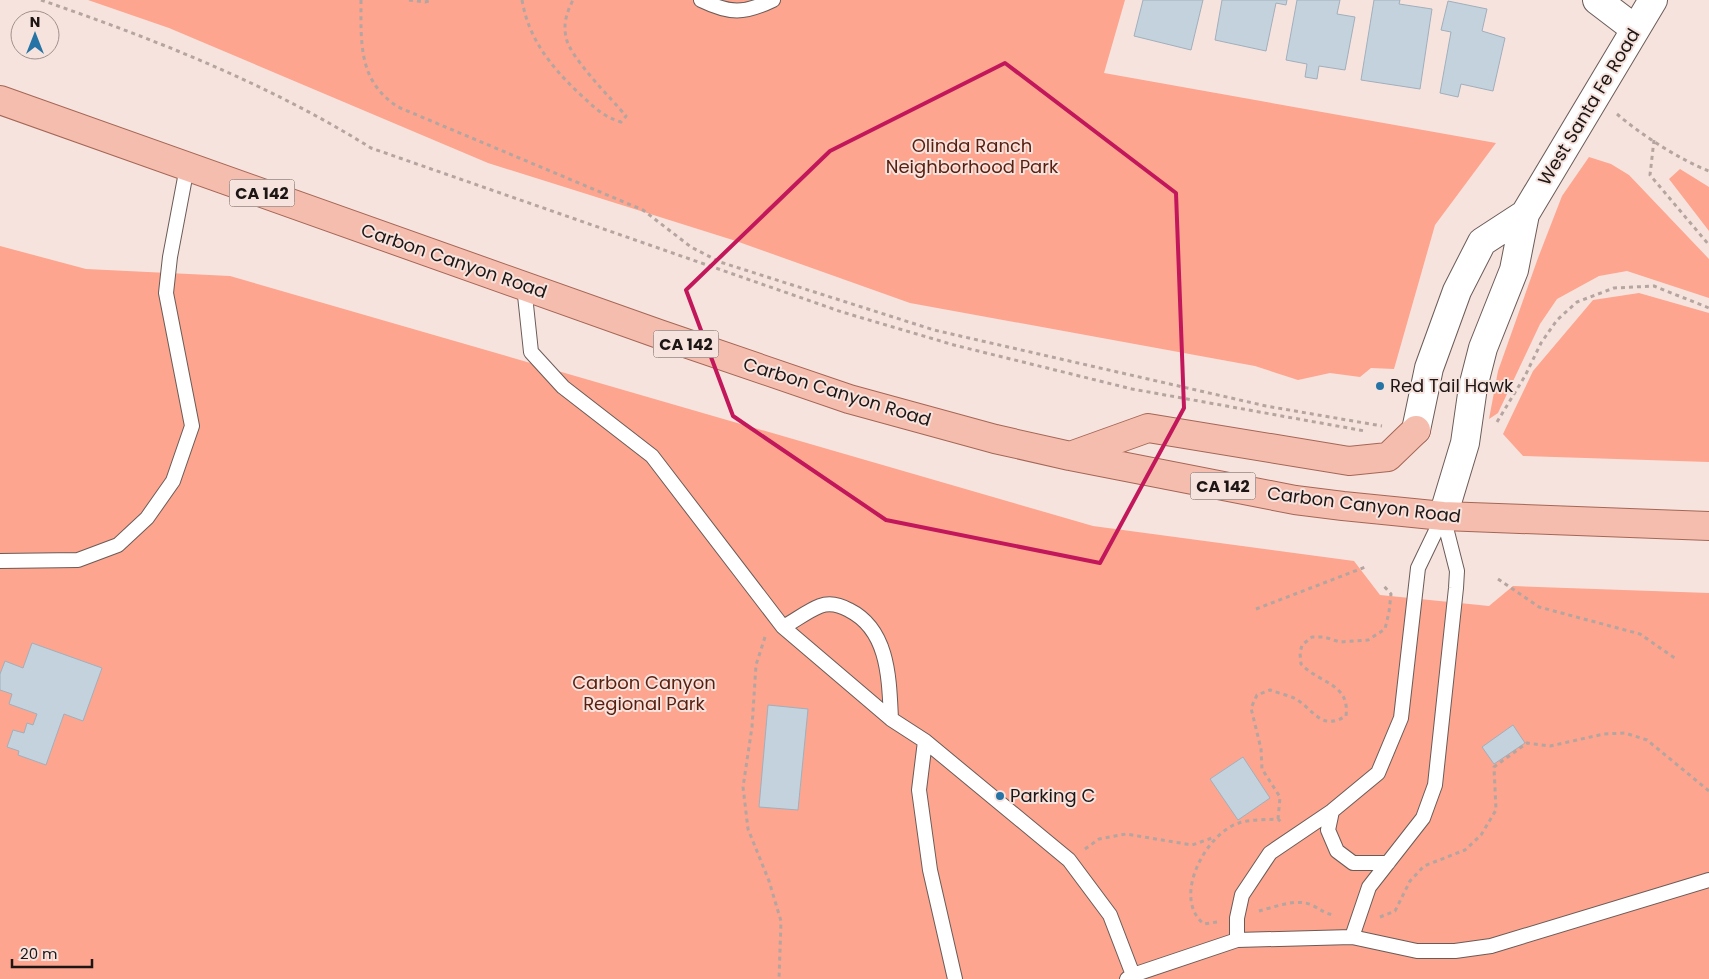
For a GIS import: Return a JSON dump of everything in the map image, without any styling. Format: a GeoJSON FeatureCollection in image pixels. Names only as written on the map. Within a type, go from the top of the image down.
{"type":"FeatureCollection","features":[{"type":"Feature","properties":{"kind":"main road","name":"Carbon Canyon Road"},"geometry":{"type":"LineString","coordinates":[[0,100],[849,399],[995,439],[1070,456],[1295,500],[1443,516],[1709,526]]}},
{"type":"Feature","properties":{"kind":"main road"},"geometry":{"type":"LineString","coordinates":[[1070,456],[1148,428],[1349,461],[1388,457],[1416,430]]}},
{"type":"Feature","properties":{"kind":"street"},"geometry":{"type":"LineString","coordinates":[[1597,0],[1636,29]]}},
{"type":"Feature","properties":{"kind":"street","name":"West Santa Fe Road"},"geometry":{"type":"LineString","coordinates":[[1443,516],[1465,443],[1473,387],[1483,348],[1514,270],[1525,214],[1653,0]]}},
{"type":"Feature","properties":{"kind":"street","name":"West Santa Fe Road"},"geometry":{"type":"LineString","coordinates":[[1416,430],[1429,368],[1457,291],[1482,242],[1525,214]]}},
{"type":"Feature","properties":{"kind":"lane"},"geometry":{"type":"LineString","coordinates":[[701,0],[722,10],[749,11],[773,0]]}},
{"type":"Feature","properties":{"kind":"lane"},"geometry":{"type":"LineString","coordinates":[[0,561],[78,560],[118,545],[146,518],[173,481],[192,426],[166,293],[170,257],[188,167]]}},
{"type":"Feature","properties":{"kind":"lane"},"geometry":{"type":"LineString","coordinates":[[524,286],[531,352],[563,387],[652,456],[783,627],[891,719],[925,741],[1070,860],[1110,915],[1130,977],[1237,940],[1352,937],[1417,951],[1464,950],[1491,946],[1709,880]]}},
{"type":"Feature","properties":{"kind":"lane"},"geometry":{"type":"LineString","coordinates":[[1237,940],[1237,918],[1242,895],[1270,853],[1332,811],[1378,773],[1401,718],[1418,568],[1443,516]]}},
{"type":"Feature","properties":{"kind":"lane"},"geometry":{"type":"LineString","coordinates":[[1352,937],[1369,887],[1423,818],[1435,785],[1457,571],[1443,516]]}},
{"type":"Feature","properties":{"kind":"lane"},"geometry":{"type":"LineString","coordinates":[[783,627],[821,606],[840,605],[859,614],[875,630],[884,653],[889,684],[891,719]]}},
{"type":"Feature","properties":{"kind":"lane"},"geometry":{"type":"LineString","coordinates":[[925,741],[919,790],[930,870],[955,979]]}},
{"type":"Feature","properties":{"kind":"lane"},"geometry":{"type":"LineString","coordinates":[[1332,811],[1328,830],[1337,851],[1353,864],[1388,864]]}},
{"type":"Feature","properties":{"kind":"path"},"geometry":{"type":"LineString","coordinates":[[41,0],[160,43],[310,113],[370,148],[842,312],[954,345],[1132,389],[1365,430],[1371,434]]}},
{"type":"Feature","properties":{"kind":"path"},"geometry":{"type":"LineString","coordinates":[[361,0],[360,43],[365,65],[379,92],[388,101],[407,111],[643,210],[691,247],[720,262],[934,330],[1266,406],[1388,428]]}},
{"type":"Feature","properties":{"kind":"path"},"geometry":{"type":"LineString","coordinates":[[409,0],[424,2],[432,0]]}},
{"type":"Feature","properties":{"kind":"path"},"geometry":{"type":"LineString","coordinates":[[522,0],[524,14],[541,52],[558,73],[597,111],[621,122],[626,116],[579,60],[566,39],[566,13],[573,0]]}},
{"type":"Feature","properties":{"kind":"path"},"geometry":{"type":"LineString","coordinates":[[1614,111],[1631,127],[1692,164],[1709,171]]}},
{"type":"Feature","properties":{"kind":"path"},"geometry":{"type":"LineString","coordinates":[[1654,140],[1650,175],[1709,245]]}},
{"type":"Feature","properties":{"kind":"path"},"geometry":{"type":"LineString","coordinates":[[1493,427],[1557,320],[1577,302],[1614,288],[1654,286],[1709,308]]}},
{"type":"Feature","properties":{"kind":"path"},"geometry":{"type":"LineString","coordinates":[[1256,610],[1368,566]]}},
{"type":"Feature","properties":{"kind":"path"},"geometry":{"type":"LineString","coordinates":[[1498,579],[1539,607],[1640,634],[1676,660]]}},
{"type":"Feature","properties":{"kind":"path"},"geometry":{"type":"LineString","coordinates":[[1278,819],[1280,796],[1262,769],[1262,749],[1251,708],[1257,695],[1270,690],[1296,699],[1323,721],[1337,721],[1346,716],[1347,704],[1342,691],[1311,675],[1300,664],[1302,645],[1312,637],[1324,637],[1340,642],[1368,640],[1385,629],[1390,612],[1391,594],[1383,585]]}},
{"type":"Feature","properties":{"kind":"path"},"geometry":{"type":"LineString","coordinates":[[779,979],[781,921],[770,881],[748,829],[744,787],[752,727],[756,665],[763,638],[783,627]]}},
{"type":"Feature","properties":{"kind":"path"},"geometry":{"type":"LineString","coordinates":[[1216,837],[1198,865],[1191,885],[1191,903],[1198,920],[1204,924],[1237,918],[1292,903],[1310,904],[1331,915],[1383,918],[1395,911],[1410,881],[1424,866],[1465,850],[1481,835],[1496,810],[1494,767],[1527,743],[1550,746],[1604,734],[1625,733],[1647,740],[1705,785],[1709,791]]}},
{"type":"Feature","properties":{"kind":"path"},"geometry":{"type":"LineString","coordinates":[[1070,860],[1099,839],[1126,834],[1192,845],[1216,837],[1239,823],[1278,819],[1298,835]]}},
{"type":"Feature","properties":{"kind":"highlighted area"},"geometry":{"type":"Polygon","coordinates":[[[1005,63],[1176,193],[1184,408],[1100,563],[886,520],[733,416],[686,290],[830,151],[1005,63]]]}},
{"type":"Feature","properties":{"kind":"green space","name":"Olinda Ranch Neighborhood Park"},"geometry":{"type":"Polygon","coordinates":[[[88,0],[1125,0],[1104,73],[1496,143],[1435,225],[1394,369],[1371,368],[1360,377],[1330,373],[1298,380],[1255,366],[910,303],[736,241],[488,163],[169,28],[88,0]]]}},
{"type":"Feature","properties":{"kind":"green space"},"geometry":{"type":"Polygon","coordinates":[[[1589,157],[1611,164],[1629,175],[1709,259],[1709,298],[1627,271],[1599,276],[1557,299],[1540,324],[1498,413],[1489,419],[1498,371],[1538,258],[1562,196],[1589,157]]]}},
{"type":"Feature","properties":{"kind":"green space"},"geometry":{"type":"Polygon","coordinates":[[[1680,169],[1709,187],[1709,231],[1669,179],[1680,169]]]}},
{"type":"Feature","properties":{"kind":"green space","name":"Carbon Canyon Regional Park"},"geometry":{"type":"Polygon","coordinates":[[[0,246],[86,269],[230,276],[1093,526],[1354,561],[1380,595],[1489,606],[1513,586],[1709,593],[1709,979],[0,979],[0,246]]]}},
{"type":"Feature","properties":{"kind":"green space"},"geometry":{"type":"Polygon","coordinates":[[[1639,293],[1709,313],[1709,462],[1523,456],[1503,434],[1533,371],[1593,300],[1639,293]]]}},
{"type":"Feature","properties":{"kind":"building"},"geometry":{"type":"Polygon","coordinates":[[[1143,0],[1203,0],[1191,50],[1134,36],[1143,0]]]}},
{"type":"Feature","properties":{"kind":"building"},"geometry":{"type":"Polygon","coordinates":[[[1222,0],[1287,0],[1286,5],[1276,3],[1266,51],[1215,40],[1222,0]]]}},
{"type":"Feature","properties":{"kind":"building"},"geometry":{"type":"Polygon","coordinates":[[[1297,0],[1340,0],[1337,14],[1355,17],[1345,70],[1319,66],[1317,79],[1305,77],[1307,64],[1286,60],[1297,0]]]}},
{"type":"Feature","properties":{"kind":"building"},"geometry":{"type":"Polygon","coordinates":[[[1374,0],[1400,0],[1399,4],[1432,9],[1420,89],[1361,80],[1374,0]]]}},
{"type":"Feature","properties":{"kind":"building"},"geometry":{"type":"Polygon","coordinates":[[[1448,1],[1487,9],[1482,31],[1505,38],[1493,91],[1461,84],[1458,97],[1440,93],[1451,32],[1441,30],[1448,1]]]}},
{"type":"Feature","properties":{"kind":"building"},"geometry":{"type":"Polygon","coordinates":[[[32,643],[102,668],[83,721],[64,714],[46,765],[18,755],[19,751],[7,747],[13,730],[24,733],[27,723],[33,725],[37,714],[9,704],[12,694],[0,690],[0,674],[5,661],[23,668],[32,643]]]}},
{"type":"Feature","properties":{"kind":"building"},"geometry":{"type":"Polygon","coordinates":[[[768,705],[808,709],[798,810],[759,807],[768,705]]]}},
{"type":"Feature","properties":{"kind":"building"},"geometry":{"type":"Polygon","coordinates":[[[1513,725],[1525,743],[1494,764],[1482,747],[1513,725]]]}},
{"type":"Feature","properties":{"kind":"building"},"geometry":{"type":"Polygon","coordinates":[[[1243,757],[1270,798],[1238,820],[1210,779],[1243,757]]]}},
{"type":"Feature","properties":{"kind":"place","name":"Red Tail Hawk"},"geometry":{"type":"Point","coordinates":[1380,386]}},
{"type":"Feature","properties":{"kind":"place","name":"Parking C"},"geometry":{"type":"Point","coordinates":[1000,796]}}]}
